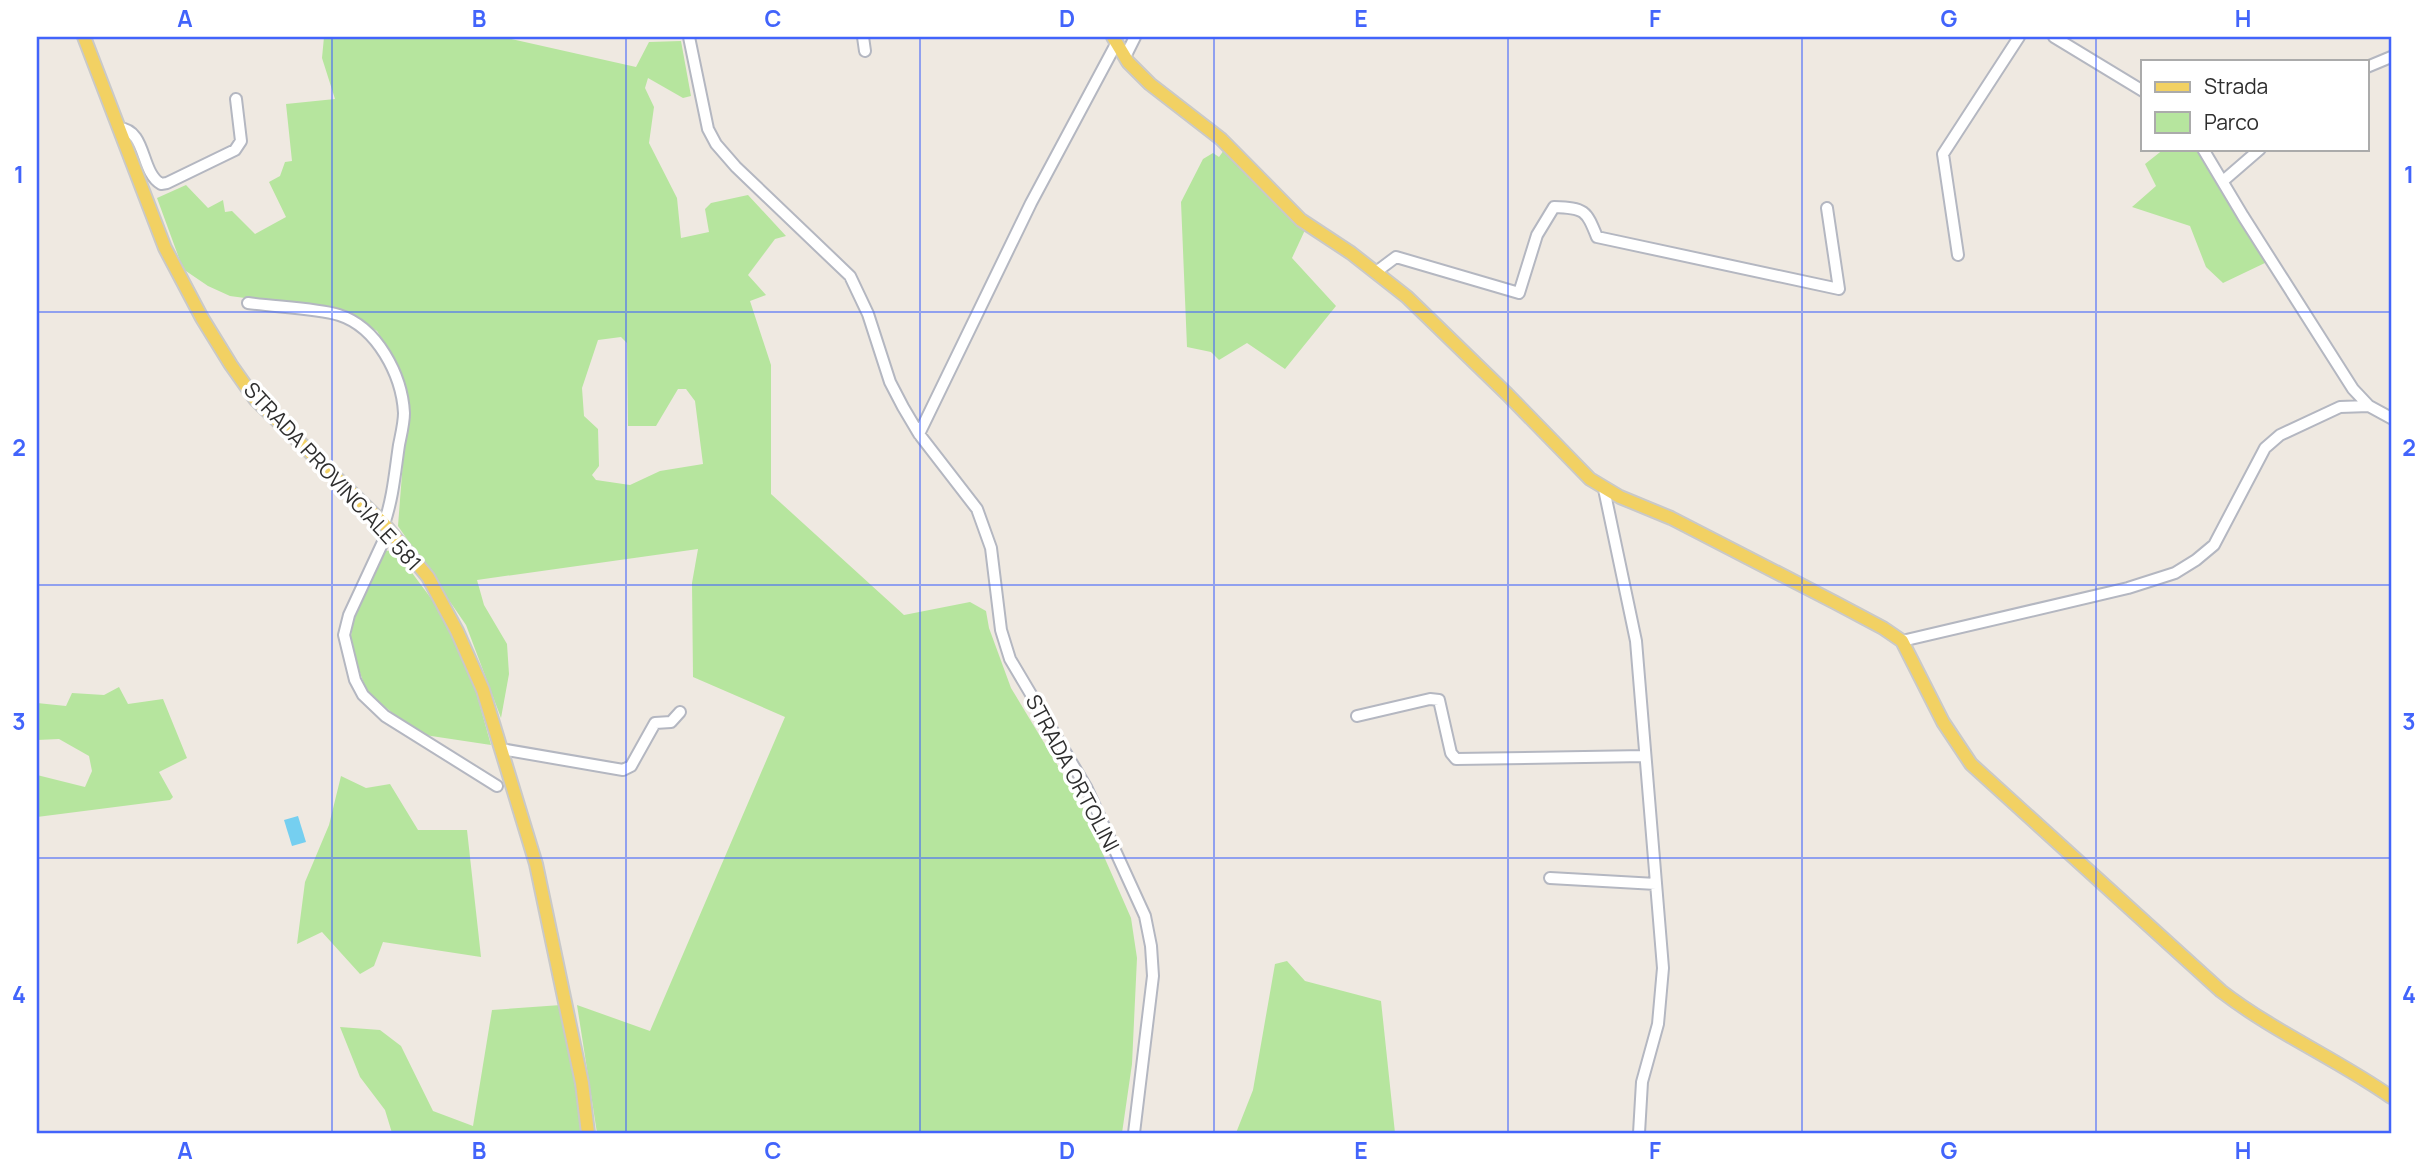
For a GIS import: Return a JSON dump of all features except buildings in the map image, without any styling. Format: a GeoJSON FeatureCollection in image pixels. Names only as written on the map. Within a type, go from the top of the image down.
{"type":"FeatureCollection","features":[{"type":"Feature","properties":{"kind":"main road","name":"STRADA PROVINCIALE 581"},"geometry":{"type":"LineString","coordinates":[[84,37],[165,247],[202,318],[231,365],[255,399],[386,527],[428,576],[457,631],[483,690],[536,864],[582,1083],[589,1133]]}},
{"type":"Feature","properties":{"kind":"main road"},"geometry":{"type":"LineString","coordinates":[[1115,40],[1125,57],[1150,84],[1221,139],[1301,220],[1376,272],[1453,340],[1590,479],[1836,603],[1884,628],[1902,641],[1943,722],[1971,764],[2221,991],[2255,1015],[2361,1076],[2391,1097]]}},
{"type":"Feature","properties":{"kind":"street","name":"STRADA ORTOLINI"},"geometry":{"type":"LineString","coordinates":[[689,37],[708,129],[716,144],[736,167],[850,276],[867,314],[890,382],[919,434],[964,490],[982,520],[991,548],[1002,630],[1010,659],[1086,787],[1145,916],[1153,976],[1134,1133]]}},
{"type":"Feature","properties":{"kind":"street"},"geometry":{"type":"LineString","coordinates":[[863,37],[865,51]]}},
{"type":"Feature","properties":{"kind":"street"},"geometry":{"type":"LineString","coordinates":[[1125,57],[1135,37]]}},
{"type":"Feature","properties":{"kind":"street"},"geometry":{"type":"LineString","coordinates":[[1958,255],[1943,154],[2019,37]]}},
{"type":"Feature","properties":{"kind":"street"},"geometry":{"type":"LineString","coordinates":[[2054,37],[2141,91]]}},
{"type":"Feature","properties":{"kind":"street"},"geometry":{"type":"LineString","coordinates":[[919,434],[1031,202],[1115,40]]}},
{"type":"Feature","properties":{"kind":"street"},"geometry":{"type":"LineString","coordinates":[[2368,67],[2391,57]]}},
{"type":"Feature","properties":{"kind":"street"},"geometry":{"type":"LineString","coordinates":[[119,128],[128,129],[135,135],[152,176],[161,184],[167,183],[240,146],[242,141],[236,99]]}},
{"type":"Feature","properties":{"kind":"street"},"geometry":{"type":"LineString","coordinates":[[2204,150],[2353,389],[2369,406],[2391,418]]}},
{"type":"Feature","properties":{"kind":"street"},"geometry":{"type":"LineString","coordinates":[[2222,181],[2259,150]]}},
{"type":"Feature","properties":{"kind":"street"},"geometry":{"type":"LineString","coordinates":[[1376,272],[1396,257],[1519,293],[1537,234],[1554,207],[1577,208],[1587,214],[1598,237],[1839,289],[1827,208]]}},
{"type":"Feature","properties":{"kind":"street"},"geometry":{"type":"LineString","coordinates":[[248,303],[339,315],[360,325],[374,338],[386,356],[398,386],[404,413],[386,527],[349,615],[344,635],[355,680],[363,695],[385,716],[497,786]]}},
{"type":"Feature","properties":{"kind":"street"},"geometry":{"type":"LineString","coordinates":[[1902,641],[2128,588],[2175,572],[2196,561],[2214,545],[2265,448],[2280,435],[2340,407],[2369,406]]}},
{"type":"Feature","properties":{"kind":"street"},"geometry":{"type":"LineString","coordinates":[[1604,488],[1636,641],[1663,968],[1658,1024],[1642,1082],[1639,1133]]}},
{"type":"Feature","properties":{"kind":"street"},"geometry":{"type":"LineString","coordinates":[[1357,716],[1430,699],[1439,700],[1451,754],[1456,759],[1645,756]]}},
{"type":"Feature","properties":{"kind":"street"},"geometry":{"type":"LineString","coordinates":[[500,749],[623,771],[631,766],[655,723],[671,722],[680,712]]}},
{"type":"Feature","properties":{"kind":"street"},"geometry":{"type":"LineString","coordinates":[[1550,878],[1656,884]]}},
{"type":"Feature","properties":{"kind":"green space"},"geometry":{"type":"Polygon","coordinates":[[[324,37],[502,37],[636,67],[649,42],[681,41],[691,96],[683,98],[648,78],[645,88],[654,107],[649,143],[677,198],[681,238],[709,232],[705,209],[711,203],[748,195],[786,236],[775,239],[748,275],[766,295],[750,301],[771,365],[771,494],[904,615],[970,602],[986,611],[989,628],[1011,688],[1081,804],[1131,918],[1137,958],[1132,1064],[1122,1133],[597,1133],[577,1005],[650,1031],[785,717],[693,677],[692,583],[698,549],[477,580],[484,605],[507,644],[509,674],[501,718],[466,625],[398,526],[408,396],[398,365],[377,331],[345,312],[230,296],[208,286],[183,269],[157,198],[186,185],[208,208],[223,200],[225,212],[232,211],[255,234],[286,217],[269,182],[280,176],[285,162],[292,161],[286,104],[335,99],[322,58],[324,37]],[[621,337],[598,340],[582,388],[584,416],[598,429],[599,466],[592,475],[596,480],[630,485],[660,471],[703,464],[695,401],[686,389],[678,389],[656,426],[628,426],[627,343],[621,337]]]}},
{"type":"Feature","properties":{"kind":"green space"},"geometry":{"type":"Polygon","coordinates":[[[1224,150],[1305,230],[1292,258],[1336,306],[1285,369],[1247,343],[1219,360],[1211,352],[1187,347],[1181,202],[1203,159],[1213,153],[1219,157],[1224,150]]]}},
{"type":"Feature","properties":{"kind":"green space"},"geometry":{"type":"Polygon","coordinates":[[[2163,150],[2200,150],[2267,262],[2223,283],[2206,267],[2190,226],[2132,207],[2156,186],[2145,164],[2163,150]]]}},
{"type":"Feature","properties":{"kind":"green space"},"geometry":{"type":"Polygon","coordinates":[[[395,550],[439,609],[471,674],[491,745],[418,734],[367,692],[350,645],[353,619],[385,551],[395,550]]]}},
{"type":"Feature","properties":{"kind":"green space"},"geometry":{"type":"Polygon","coordinates":[[[119,687],[128,704],[163,699],[187,758],[159,772],[173,797],[170,800],[37,817],[37,775],[85,787],[92,771],[89,756],[59,739],[37,740],[37,703],[66,706],[72,693],[104,695],[119,687]]]}},
{"type":"Feature","properties":{"kind":"green space"},"geometry":{"type":"Polygon","coordinates":[[[341,776],[366,788],[390,784],[418,830],[467,830],[481,957],[383,942],[374,966],[360,974],[322,932],[297,944],[305,882],[329,825],[341,776]]]}},
{"type":"Feature","properties":{"kind":"green space"},"geometry":{"type":"Polygon","coordinates":[[[1287,961],[1305,981],[1381,1001],[1395,1133],[1236,1133],[1253,1090],[1275,964],[1287,961]]]}},
{"type":"Feature","properties":{"kind":"green space"},"geometry":{"type":"Polygon","coordinates":[[[561,1005],[583,1133],[392,1133],[385,1110],[360,1077],[340,1027],[380,1030],[401,1046],[433,1111],[473,1126],[492,1010],[561,1005]]]}},
{"type":"Feature","properties":{"kind":"water"},"geometry":{"type":"Polygon","coordinates":[[[298,816],[306,842],[292,846],[284,820],[298,816]]]}}]}
